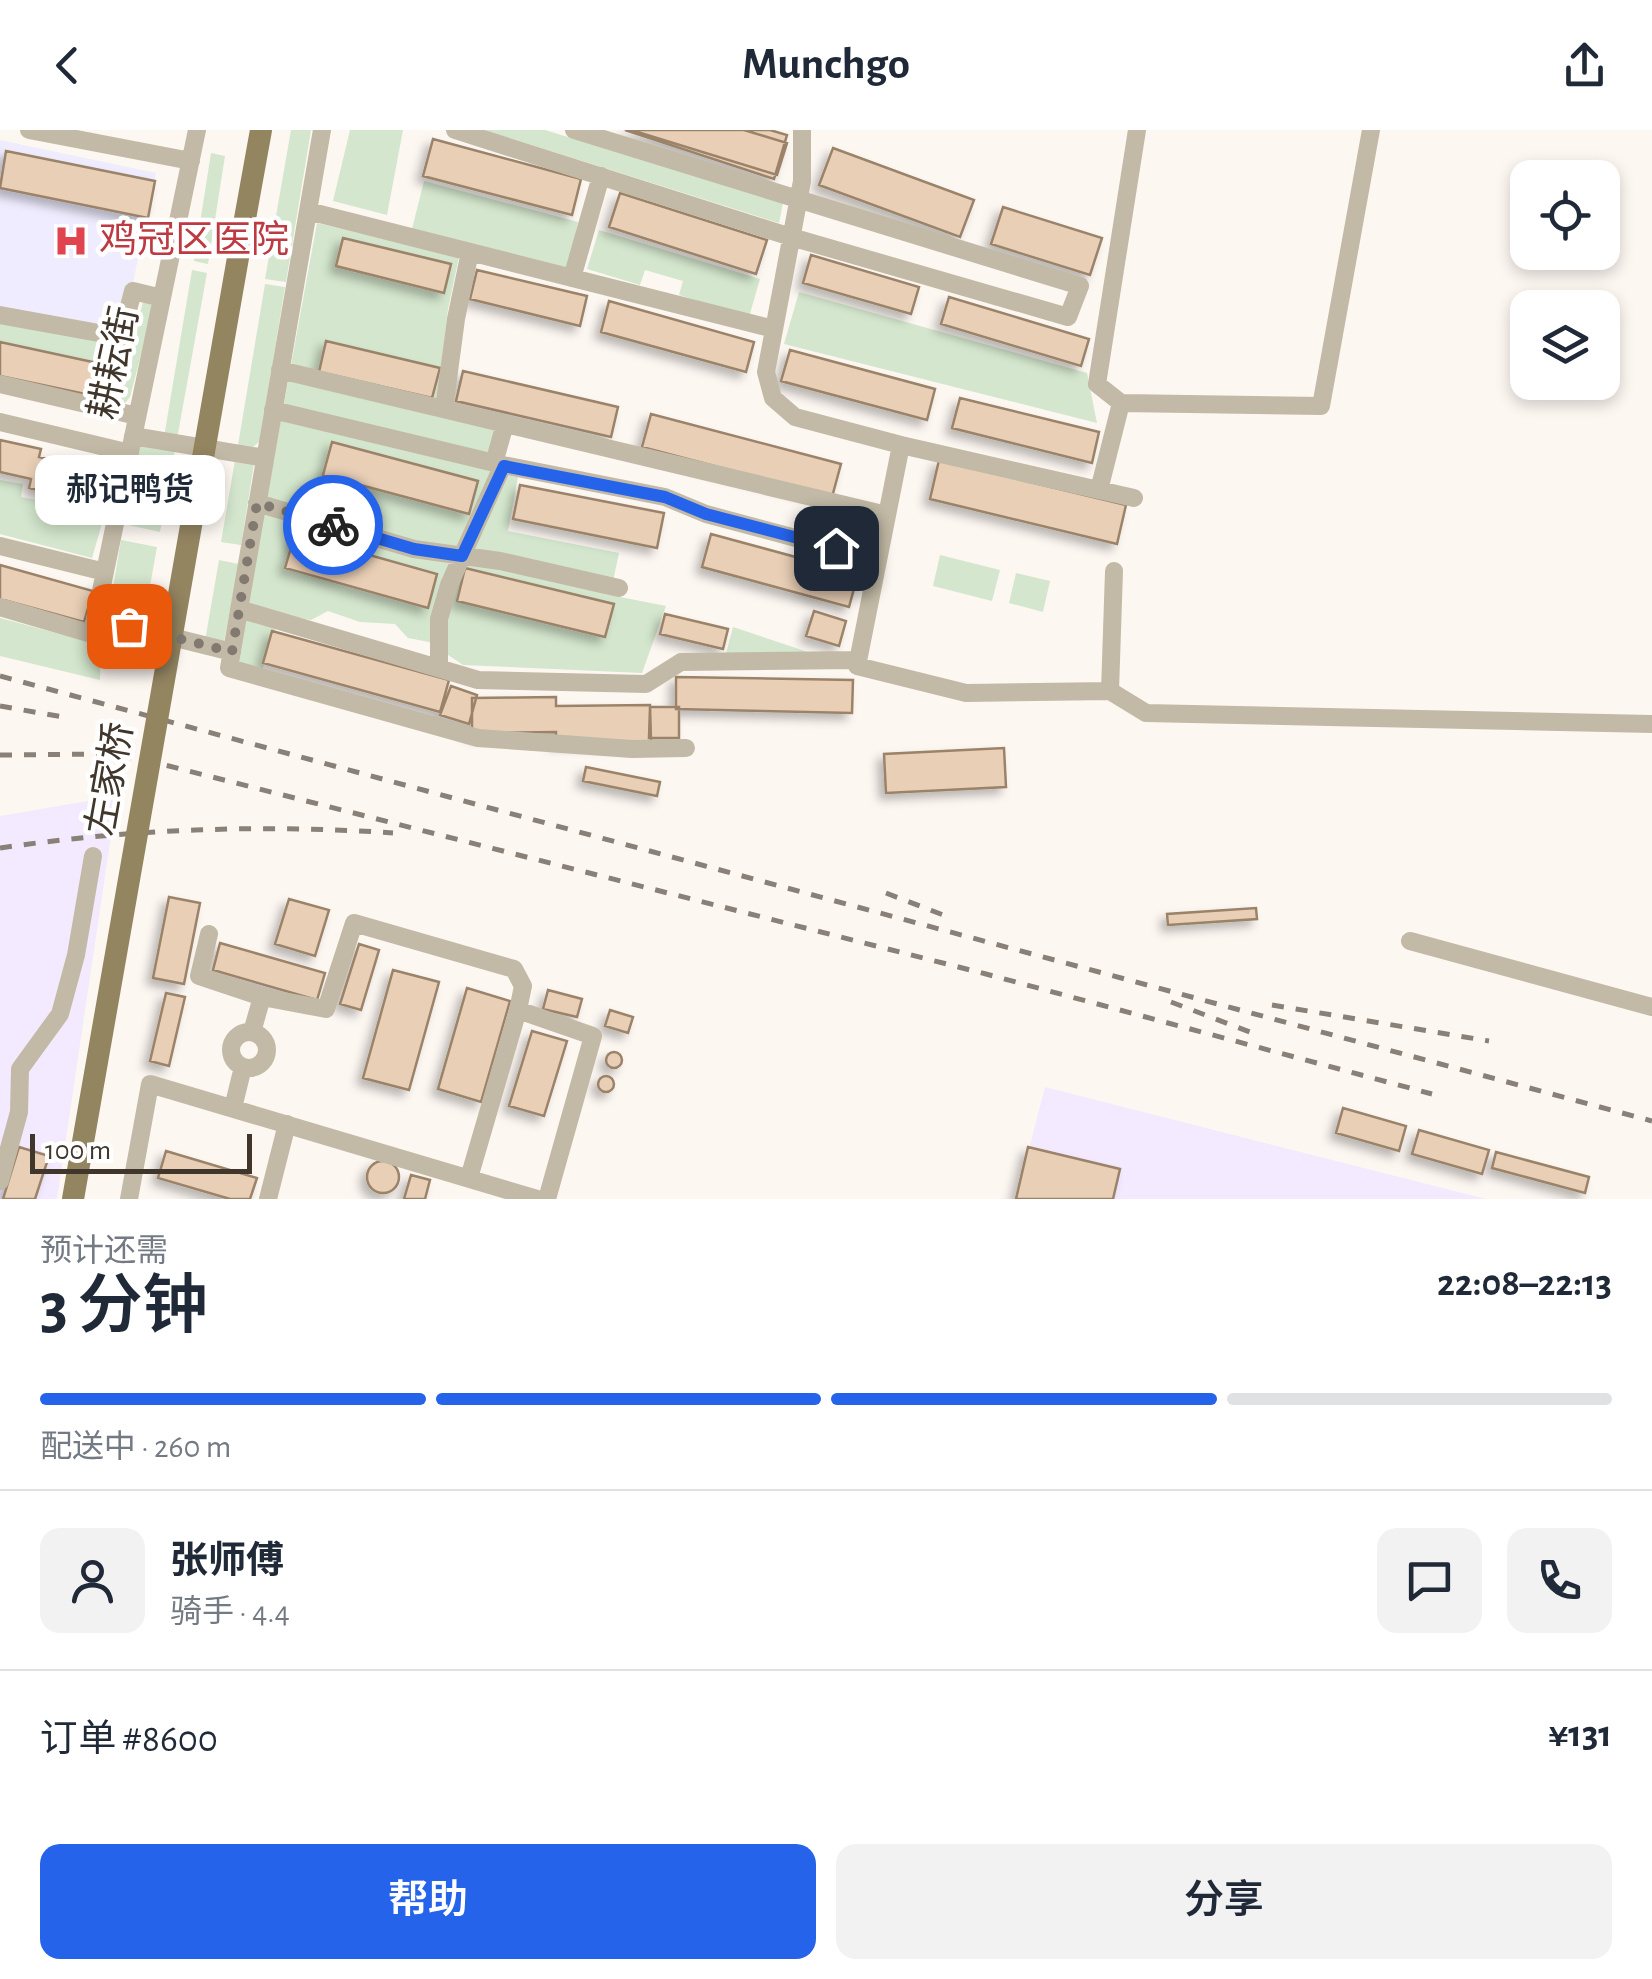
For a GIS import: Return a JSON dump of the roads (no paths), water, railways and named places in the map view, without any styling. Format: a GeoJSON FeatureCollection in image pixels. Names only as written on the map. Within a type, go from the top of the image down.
{"type":"FeatureCollection","features":[{"type":"Feature","properties":{"kind":"main road","name":"左家桥"},"geometry":{"type":"LineString","coordinates":[[73,1199],[261,130]]}},
{"type":"Feature","properties":{"kind":"street"},"geometry":{"type":"LineString","coordinates":[[29,130],[190,161]]}},
{"type":"Feature","properties":{"kind":"street","name":"耕耘街"},"geometry":{"type":"LineString","coordinates":[[95,618],[197,130]]}},
{"type":"Feature","properties":{"kind":"street"},"geometry":{"type":"LineString","coordinates":[[231,660],[322,130]]}},
{"type":"Feature","properties":{"kind":"street"},"geometry":{"type":"LineString","coordinates":[[455,130],[791,236],[1068,316],[1080,286],[799,196],[574,130]]}},
{"type":"Feature","properties":{"kind":"street"},"geometry":{"type":"LineString","coordinates":[[802,130],[799,196],[766,372],[773,398],[795,417],[1134,498]]}},
{"type":"Feature","properties":{"kind":"street"},"geometry":{"type":"LineString","coordinates":[[1136,130],[1097,384],[1121,402],[1321,406],[1372,130]]}},
{"type":"Feature","properties":{"kind":"street"},"geometry":{"type":"LineString","coordinates":[[572,278],[601,176]]}},
{"type":"Feature","properties":{"kind":"street"},"geometry":{"type":"LineString","coordinates":[[308,211],[774,329]]}},
{"type":"Feature","properties":{"kind":"street"},"geometry":{"type":"LineString","coordinates":[[444,409],[456,318],[470,252]]}},
{"type":"Feature","properties":{"kind":"street"},"geometry":{"type":"LineString","coordinates":[[0,315],[121,337],[133,291],[162,298]]}},
{"type":"Feature","properties":{"kind":"street"},"geometry":{"type":"LineString","coordinates":[[280,370],[887,516]]}},
{"type":"Feature","properties":{"kind":"street"},"geometry":{"type":"LineString","coordinates":[[0,384],[137,416]]}},
{"type":"Feature","properties":{"kind":"street"},"geometry":{"type":"LineString","coordinates":[[1099,490],[1121,402]]}},
{"type":"Feature","properties":{"kind":"street"},"geometry":{"type":"LineString","coordinates":[[273,410],[499,464],[665,497],[706,514],[878,560]]}},
{"type":"Feature","properties":{"kind":"street"},"geometry":{"type":"LineString","coordinates":[[0,422],[131,444],[265,458]]}},
{"type":"Feature","properties":{"kind":"street"},"geometry":{"type":"LineString","coordinates":[[439,668],[439,619],[499,464],[505,424]]}},
{"type":"Feature","properties":{"kind":"street"},"geometry":{"type":"LineString","coordinates":[[901,444],[857,666],[966,693],[1110,691],[1146,713],[1652,724]]}},
{"type":"Feature","properties":{"kind":"street"},"geometry":{"type":"LineString","coordinates":[[257,503],[414,549],[619,588]]}},
{"type":"Feature","properties":{"kind":"street"},"geometry":{"type":"LineString","coordinates":[[0,546],[105,572]]}},
{"type":"Feature","properties":{"kind":"street"},"geometry":{"type":"LineString","coordinates":[[1110,691],[1114,570]]}},
{"type":"Feature","properties":{"kind":"street"},"geometry":{"type":"LineString","coordinates":[[0,607],[92,634],[95,618],[478,738],[632,750],[686,748]]}},
{"type":"Feature","properties":{"kind":"street"},"geometry":{"type":"LineString","coordinates":[[238,609],[478,680],[646,684],[681,662],[858,660]]}},
{"type":"Feature","properties":{"kind":"street"},"geometry":{"type":"LineString","coordinates":[[0,1180],[19,1112],[20,1069],[60,1014],[93,856]]}},
{"type":"Feature","properties":{"kind":"street"},"geometry":{"type":"LineString","coordinates":[[209,934],[199,976],[262,998],[326,1008],[354,923],[514,969],[522,986],[518,1010],[469,1178]]}},
{"type":"Feature","properties":{"kind":"street"},"geometry":{"type":"LineString","coordinates":[[1410,941],[1652,1007]]}},
{"type":"Feature","properties":{"kind":"street"},"geometry":{"type":"LineString","coordinates":[[233,1108],[244,1067],[260,1065],[267,1056],[264,1038],[252,1032],[262,998]]}},
{"type":"Feature","properties":{"kind":"street"},"geometry":{"type":"LineString","coordinates":[[518,1010],[593,1036],[547,1199]]}},
{"type":"Feature","properties":{"kind":"street"},"geometry":{"type":"LineString","coordinates":[[130,1199],[150,1084],[537,1199]]}},
{"type":"Feature","properties":{"kind":"street"},"geometry":{"type":"LineString","coordinates":[[268,1199],[287,1124]]}},
{"type":"Feature","properties":{"kind":"railway"},"geometry":{"type":"LineString","coordinates":[[0,676],[1652,1121]]}},
{"type":"Feature","properties":{"kind":"railway"},"geometry":{"type":"LineString","coordinates":[[0,706],[63,717]]}},
{"type":"Feature","properties":{"kind":"railway"},"geometry":{"type":"LineString","coordinates":[[0,755],[115,754],[169,766],[986,974],[1432,1094]]}},
{"type":"Feature","properties":{"kind":"railway"},"geometry":{"type":"LineString","coordinates":[[0,848],[196,830],[393,833]]}},
{"type":"Feature","properties":{"kind":"railway"},"geometry":{"type":"LineString","coordinates":[[886,893],[951,918]]}},
{"type":"Feature","properties":{"kind":"railway"},"geometry":{"type":"LineString","coordinates":[[1171,1002],[1250,1032]]}},
{"type":"Feature","properties":{"kind":"railway"},"geometry":{"type":"LineString","coordinates":[[1272,1005],[1489,1041]]}},
{"type":"Feature","properties":{"kind":"place","name":"鸡冠区医院"},"geometry":{"type":"Point","coordinates":[71,241]}},
{"type":"Feature","properties":{"kind":"place","name":"郝记鸭货"},"geometry":{"type":"Point","coordinates":[129,626]}}]}
